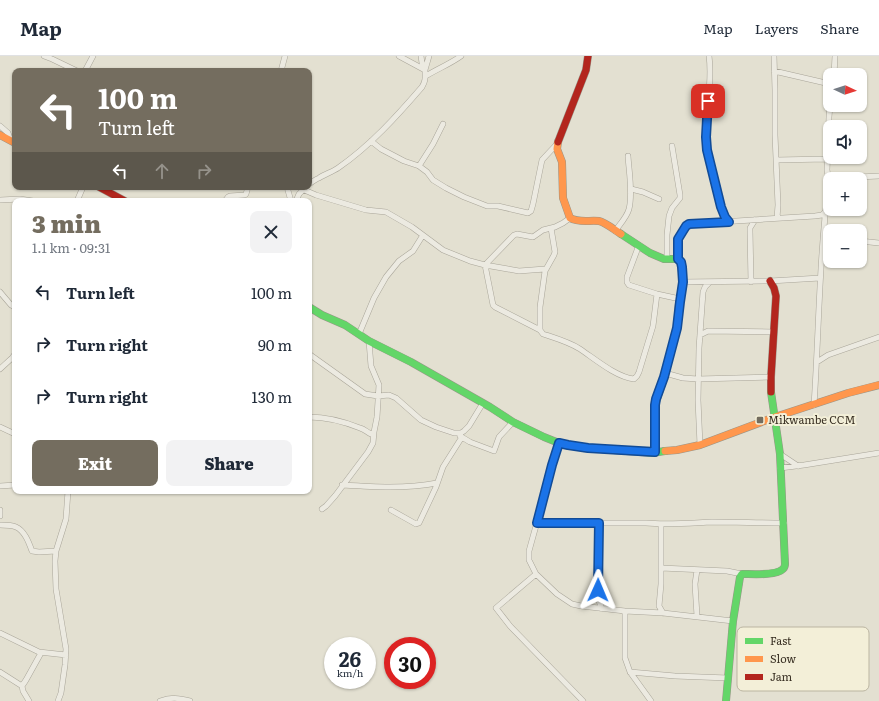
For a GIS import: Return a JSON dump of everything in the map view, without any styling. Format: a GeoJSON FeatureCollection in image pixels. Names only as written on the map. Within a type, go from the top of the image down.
{"type":"FeatureCollection","features":[{"type":"Feature","properties":{"kind":"street"},"geometry":{"type":"LineString","coordinates":[[44,56],[71,68]]}},
{"type":"Feature","properties":{"kind":"street"},"geometry":{"type":"LineString","coordinates":[[87,68],[93,56]]}},
{"type":"Feature","properties":{"kind":"street"},"geometry":{"type":"LineString","coordinates":[[282,68],[285,56]]}},
{"type":"Feature","properties":{"kind":"street"},"geometry":{"type":"LineString","coordinates":[[399,56],[425,70]]}},
{"type":"Feature","properties":{"kind":"street"},"geometry":{"type":"LineString","coordinates":[[312,182],[337,169],[371,141],[403,109],[422,87],[425,81],[426,76],[421,56]]}},
{"type":"Feature","properties":{"kind":"street"},"geometry":{"type":"LineString","coordinates":[[425,70],[429,56]]}},
{"type":"Feature","properties":{"kind":"street"},"geometry":{"type":"LineString","coordinates":[[426,76],[436,69],[462,56]]}},
{"type":"Feature","properties":{"kind":"street"},"geometry":{"type":"LineString","coordinates":[[371,141],[381,149],[404,161],[420,166],[433,180],[468,199],[487,206],[501,206],[528,213],[531,211],[533,204],[542,160],[557,144],[586,70],[588,56]]}},
{"type":"Feature","properties":{"kind":"street"},"geometry":{"type":"LineString","coordinates":[[709,56],[710,68],[706,137],[707,150],[721,207],[729,222]]}},
{"type":"Feature","properties":{"kind":"street"},"geometry":{"type":"LineString","coordinates":[[774,56],[778,205],[777,218]]}},
{"type":"Feature","properties":{"kind":"street"},"geometry":{"type":"LineString","coordinates":[[834,68],[835,56]]}},
{"type":"Feature","properties":{"kind":"street"},"geometry":{"type":"LineString","coordinates":[[774,71],[823,82]]}},
{"type":"Feature","properties":{"kind":"street"},"geometry":{"type":"LineString","coordinates":[[420,166],[443,124]]}},
{"type":"Feature","properties":{"kind":"street"},"geometry":{"type":"LineString","coordinates":[[0,126],[8,133],[12,140]]}},
{"type":"Feature","properties":{"kind":"street"},"geometry":{"type":"LineString","coordinates":[[0,135],[12,141]]}},
{"type":"Feature","properties":{"kind":"street"},"geometry":{"type":"LineString","coordinates":[[557,144],[557,149],[562,162],[563,198],[570,218],[584,222],[600,221],[650,253],[664,259],[678,259]]}},
{"type":"Feature","properties":{"kind":"street"},"geometry":{"type":"LineString","coordinates":[[667,259],[669,216],[672,208],[680,198],[672,146]]}},
{"type":"Feature","properties":{"kind":"street"},"geometry":{"type":"LineString","coordinates":[[615,231],[629,209],[631,189],[628,156]]}},
{"type":"Feature","properties":{"kind":"street"},"geometry":{"type":"LineString","coordinates":[[776,160],[823,159]]}},
{"type":"Feature","properties":{"kind":"street"},"geometry":{"type":"LineString","coordinates":[[867,177],[879,176]]}},
{"type":"Feature","properties":{"kind":"street"},"geometry":{"type":"LineString","coordinates":[[631,189],[644,192],[659,199]]}},
{"type":"Feature","properties":{"kind":"street"},"geometry":{"type":"LineString","coordinates":[[108,190],[120,198]]}},
{"type":"Feature","properties":{"kind":"street"},"geometry":{"type":"LineString","coordinates":[[227,198],[230,196],[245,195],[247,190]]}},
{"type":"Feature","properties":{"kind":"street"},"geometry":{"type":"LineString","coordinates":[[307,190],[316,195],[366,210],[386,212],[412,227],[443,250],[470,261],[521,271],[545,269]]}},
{"type":"Feature","properties":{"kind":"street"},"geometry":{"type":"LineString","coordinates":[[0,200],[12,199]]}},
{"type":"Feature","properties":{"kind":"street"},"geometry":{"type":"LineString","coordinates":[[655,452],[655,405],[677,328],[683,282],[681,262],[678,259],[678,239],[686,226],[689,224],[815,216],[823,214]]}},
{"type":"Feature","properties":{"kind":"street"},"geometry":{"type":"LineString","coordinates":[[485,265],[514,235],[517,234],[534,237],[543,230],[563,223],[570,218]]}},
{"type":"Feature","properties":{"kind":"street"},"geometry":{"type":"LineString","coordinates":[[751,282],[750,228],[755,220]]}},
{"type":"Feature","properties":{"kind":"street"},"geometry":{"type":"LineString","coordinates":[[743,221],[750,228]]}},
{"type":"Feature","properties":{"kind":"street"},"geometry":{"type":"LineString","coordinates":[[540,330],[540,308],[545,269],[555,254],[551,228]]}},
{"type":"Feature","properties":{"kind":"street"},"geometry":{"type":"LineString","coordinates":[[359,334],[374,298],[386,277],[399,261],[413,251],[423,235]]}},
{"type":"Feature","properties":{"kind":"street"},"geometry":{"type":"LineString","coordinates":[[814,405],[823,241]]}},
{"type":"Feature","properties":{"kind":"street"},"geometry":{"type":"LineString","coordinates":[[867,242],[879,243]]}},
{"type":"Feature","properties":{"kind":"street"},"geometry":{"type":"LineString","coordinates":[[639,245],[628,274],[627,282],[629,285],[657,294],[680,299]]}},
{"type":"Feature","properties":{"kind":"street"},"geometry":{"type":"LineString","coordinates":[[485,265],[493,305],[540,330],[543,334],[578,348],[608,368],[634,379],[639,372],[651,335],[655,318],[657,294]]}},
{"type":"Feature","properties":{"kind":"street"},"geometry":{"type":"LineString","coordinates":[[683,282],[751,282],[820,278]]}},
{"type":"Feature","properties":{"kind":"street"},"geometry":{"type":"LineString","coordinates":[[661,568],[727,571],[742,574],[778,572],[784,567],[785,548],[780,454],[771,398],[776,296],[775,290],[770,281]]}},
{"type":"Feature","properties":{"kind":"street"},"geometry":{"type":"LineString","coordinates":[[699,282],[703,292]]}},
{"type":"Feature","properties":{"kind":"street"},"geometry":{"type":"LineString","coordinates":[[700,445],[698,380],[700,335],[703,292],[705,287],[710,282]]}},
{"type":"Feature","properties":{"kind":"street"},"geometry":{"type":"LineString","coordinates":[[0,292],[12,306]]}},
{"type":"Feature","properties":{"kind":"street"},"geometry":{"type":"LineString","coordinates":[[312,309],[369,341],[411,362],[513,422],[559,443],[594,449],[655,452],[678,450],[700,445],[775,417],[879,385]]}},
{"type":"Feature","properties":{"kind":"street"},"geometry":{"type":"LineString","coordinates":[[700,335],[708,331],[774,332]]}},
{"type":"Feature","properties":{"kind":"street"},"geometry":{"type":"LineString","coordinates":[[817,362],[828,355],[879,337]]}},
{"type":"Feature","properties":{"kind":"street"},"geometry":{"type":"LineString","coordinates":[[322,509],[335,496],[368,452],[372,443],[377,417],[379,385],[371,366],[369,341]]}},
{"type":"Feature","properties":{"kind":"street"},"geometry":{"type":"LineString","coordinates":[[312,356],[362,392],[378,396],[389,395],[396,398],[423,422],[456,434],[470,442],[494,451],[500,437],[513,422]]}},
{"type":"Feature","properties":{"kind":"street"},"geometry":{"type":"LineString","coordinates":[[0,369],[12,358]]}},
{"type":"Feature","properties":{"kind":"street"},"geometry":{"type":"LineString","coordinates":[[665,373],[698,380],[771,377]]}},
{"type":"Feature","properties":{"kind":"street"},"geometry":{"type":"LineString","coordinates":[[456,434],[462,432],[469,426],[483,403]]}},
{"type":"Feature","properties":{"kind":"street"},"geometry":{"type":"LineString","coordinates":[[312,417],[332,419],[360,428],[371,434],[374,432]]}},
{"type":"Feature","properties":{"kind":"street"},"geometry":{"type":"LineString","coordinates":[[0,427],[12,433]]}},
{"type":"Feature","properties":{"kind":"street"},"geometry":{"type":"LineString","coordinates":[[391,510],[416,524],[419,523],[436,487],[443,467],[462,437]]}},
{"type":"Feature","properties":{"kind":"street"},"geometry":{"type":"LineString","coordinates":[[559,443],[529,551],[529,560],[536,574],[557,594],[572,604],[602,609],[697,616],[733,621]]}},
{"type":"Feature","properties":{"kind":"street"},"geometry":{"type":"LineString","coordinates":[[780,468],[879,453]]}},
{"type":"Feature","properties":{"kind":"street"},"geometry":{"type":"LineString","coordinates":[[780,454],[798,466]]}},
{"type":"Feature","properties":{"kind":"street"},"geometry":{"type":"LineString","coordinates":[[342,485],[391,488],[437,483]]}},
{"type":"Feature","properties":{"kind":"street"},"geometry":{"type":"LineString","coordinates":[[0,486],[12,485]]}},
{"type":"Feature","properties":{"kind":"street"},"geometry":{"type":"LineString","coordinates":[[58,701],[63,680],[66,649],[56,589],[55,561],[56,550],[66,519],[68,494]]}},
{"type":"Feature","properties":{"kind":"street"},"geometry":{"type":"LineString","coordinates":[[0,510],[0,516]]}},
{"type":"Feature","properties":{"kind":"street"},"geometry":{"type":"LineString","coordinates":[[537,523],[784,523]]}},
{"type":"Feature","properties":{"kind":"street"},"geometry":{"type":"LineString","coordinates":[[599,523],[598,590],[599,601],[602,609]]}},
{"type":"Feature","properties":{"kind":"street"},"geometry":{"type":"LineString","coordinates":[[661,524],[659,606],[663,613]]}},
{"type":"Feature","properties":{"kind":"street"},"geometry":{"type":"LineString","coordinates":[[0,525],[18,528],[26,537],[32,551],[39,552],[56,550]]}},
{"type":"Feature","properties":{"kind":"street"},"geometry":{"type":"LineString","coordinates":[[697,570],[695,579],[697,616]]}},
{"type":"Feature","properties":{"kind":"street"},"geometry":{"type":"LineString","coordinates":[[536,574],[496,608],[510,626],[583,701]]}},
{"type":"Feature","properties":{"kind":"street"},"geometry":{"type":"LineString","coordinates":[[726,701],[733,621],[738,585],[742,574]]}},
{"type":"Feature","properties":{"kind":"street"},"geometry":{"type":"LineString","coordinates":[[653,612],[659,606]]}},
{"type":"Feature","properties":{"kind":"street"},"geometry":{"type":"LineString","coordinates":[[625,611],[625,658],[630,672],[651,701]]}},
{"type":"Feature","properties":{"kind":"street"},"geometry":{"type":"LineString","coordinates":[[0,633],[41,653],[66,654]]}},
{"type":"Feature","properties":{"kind":"street"},"geometry":{"type":"LineString","coordinates":[[29,701],[23,692],[22,686],[41,653]]}},
{"type":"Feature","properties":{"kind":"street"},"geometry":{"type":"LineString","coordinates":[[0,672],[22,686]]}},
{"type":"Feature","properties":{"kind":"street"},"geometry":{"type":"LineString","coordinates":[[630,672],[675,676],[728,678]]}},
{"type":"Feature","properties":{"kind":"street"},"geometry":{"type":"LineString","coordinates":[[160,701],[178,698],[190,701]]}},
{"type":"Feature","properties":{"kind":"traffic: fast"},"geometry":{"type":"LineString","coordinates":[[621,234],[650,253],[664,259],[678,259],[681,262],[683,282],[679,303],[677,328],[655,405],[655,453]]}},
{"type":"Feature","properties":{"kind":"traffic: fast"},"geometry":{"type":"LineString","coordinates":[[312,309],[345,325],[369,341],[411,362],[490,407],[513,422],[544,437],[559,443],[588,448],[652,453],[665,451]]}},
{"type":"Feature","properties":{"kind":"traffic: fast"},"geometry":{"type":"LineString","coordinates":[[726,701],[733,621],[740,577],[742,574],[775,573],[783,569],[785,566],[780,454],[771,392]]}},
{"type":"Feature","properties":{"kind":"traffic: slow"},"geometry":{"type":"LineString","coordinates":[[0,135],[12,141]]}},
{"type":"Feature","properties":{"kind":"traffic: slow"},"geometry":{"type":"LineString","coordinates":[[558,142],[557,149],[562,162],[563,198],[570,218],[580,221],[599,221],[621,234]]}},
{"type":"Feature","properties":{"kind":"traffic: slow"},"geometry":{"type":"LineString","coordinates":[[665,451],[700,445],[775,417],[848,393],[879,385]]}},
{"type":"Feature","properties":{"kind":"traffic: jam"},"geometry":{"type":"LineString","coordinates":[[558,142],[586,70],[588,56]]}},
{"type":"Feature","properties":{"kind":"traffic: jam"},"geometry":{"type":"LineString","coordinates":[[105,190],[119,198]]}},
{"type":"Feature","properties":{"kind":"traffic: jam"},"geometry":{"type":"LineString","coordinates":[[770,281],[776,296],[771,392]]}},
{"type":"Feature","properties":{"kind":"place","name":"Mikwambe CCM"},"geometry":{"type":"Point","coordinates":[760,420]}},
{"type":"Feature","properties":{"kind":"route"},"geometry":{"type":"LineString","coordinates":[[598,590],[599,523],[537,523],[559,443],[608,450],[655,452],[655,405],[677,328],[683,282],[681,262],[678,259],[678,239],[686,226],[689,224],[729,222],[721,207],[708,156],[706,137],[708,101]]}}]}
